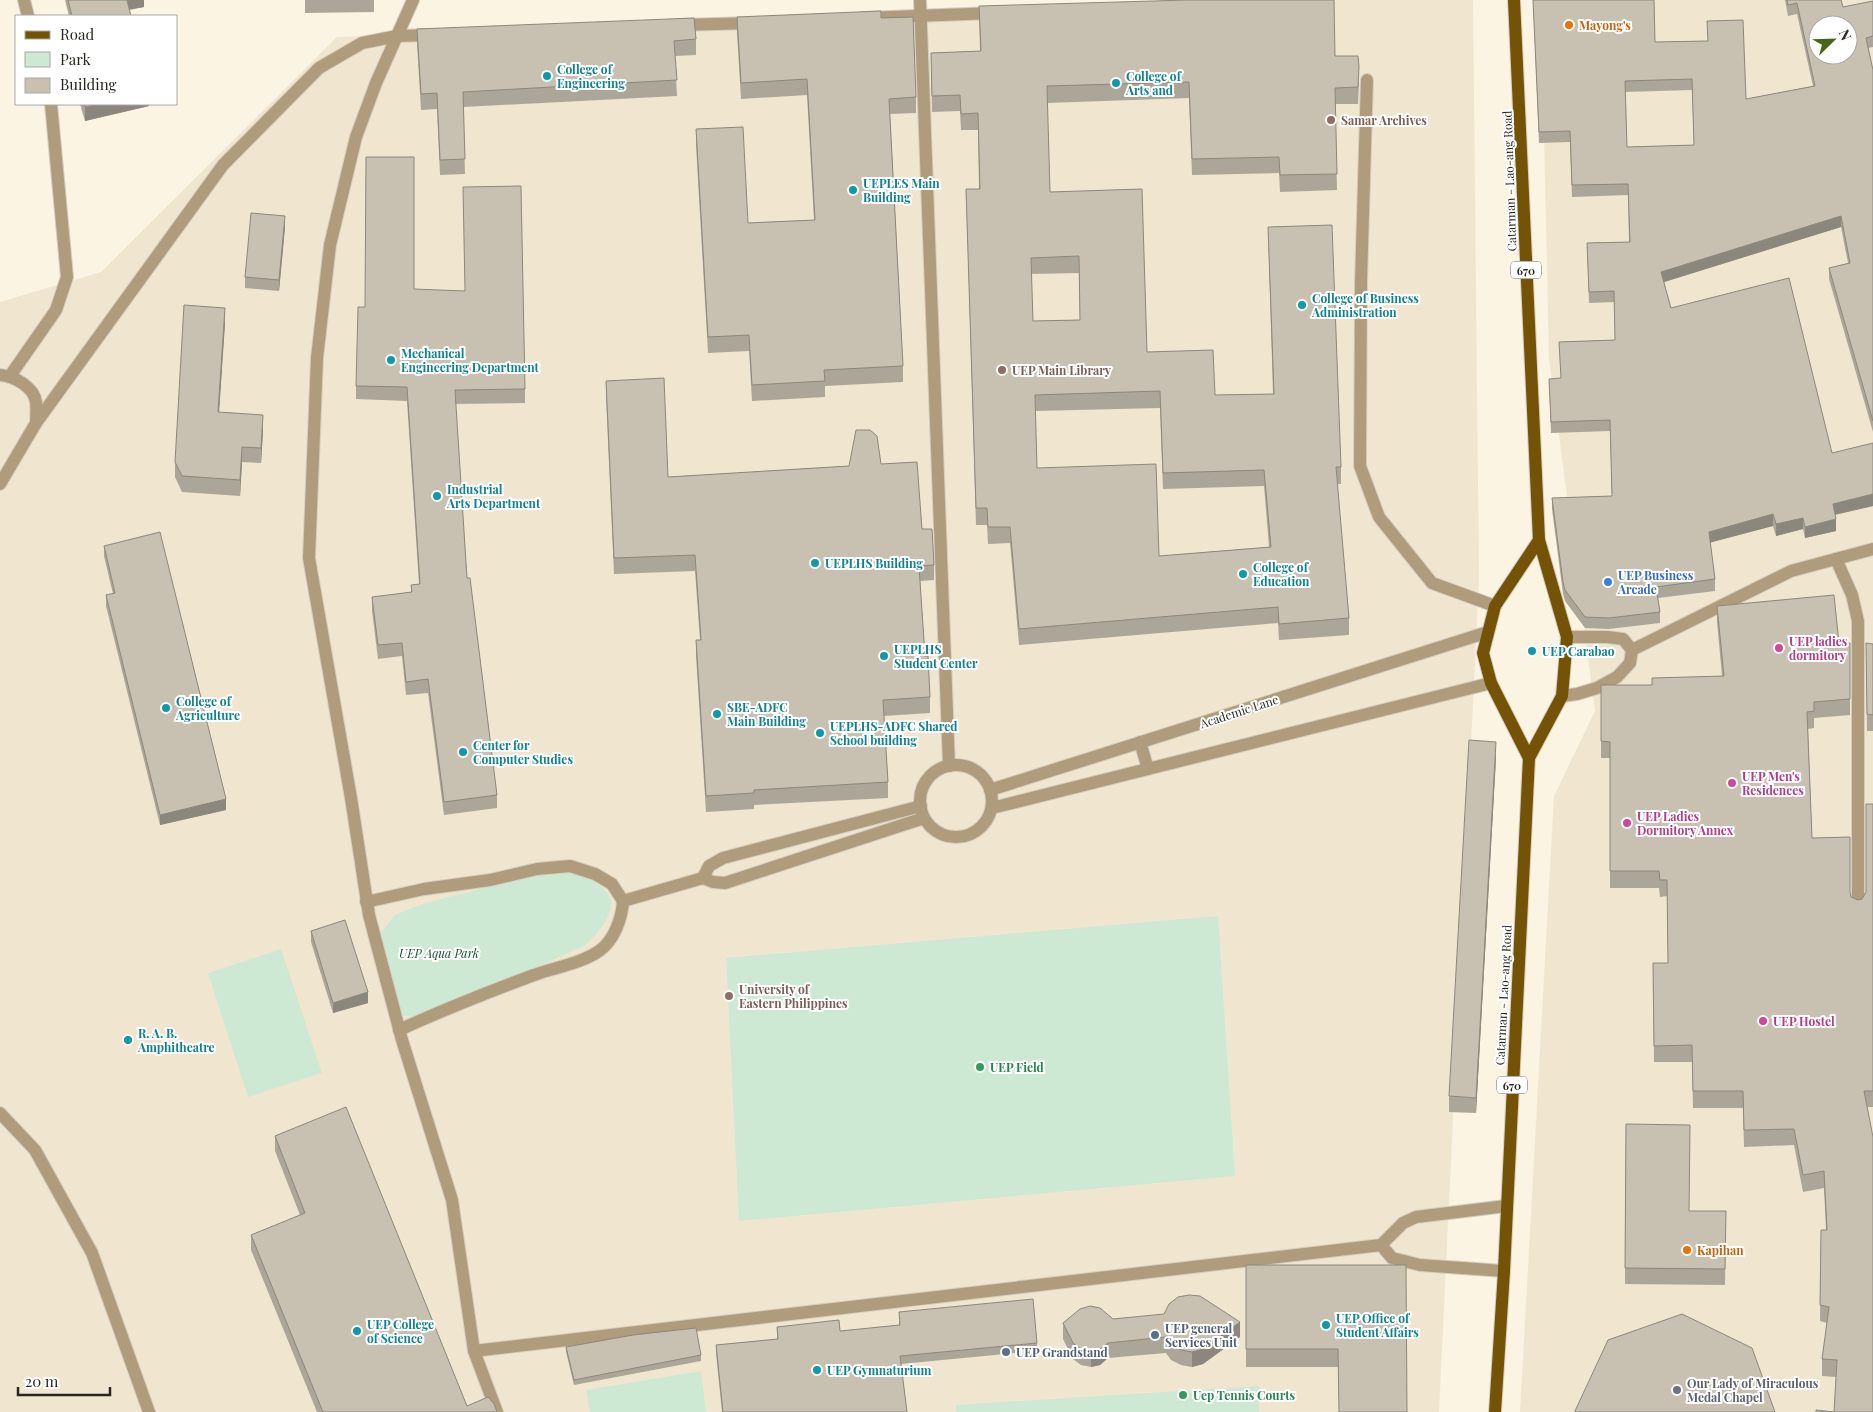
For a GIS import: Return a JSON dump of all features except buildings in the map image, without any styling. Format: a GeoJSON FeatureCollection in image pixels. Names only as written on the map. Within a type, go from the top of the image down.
{"type":"FeatureCollection","features":[{"type":"Feature","properties":{"kind":"main road","name":"Catarman - Lao-ang Road"},"geometry":{"type":"LineString","coordinates":[[1495,1412],[1504,1271],[1529,758],[1562,696],[1567,637],[1539,540],[1514,0]]}},
{"type":"Feature","properties":{"kind":"main road"},"geometry":{"type":"LineString","coordinates":[[1529,758],[1491,684],[1483,653],[1495,606],[1539,540]]}},
{"type":"Feature","properties":{"kind":"street"},"geometry":{"type":"LineString","coordinates":[[24,0],[28,15]]}},
{"type":"Feature","properties":{"kind":"street"},"geometry":{"type":"LineString","coordinates":[[413,0],[376,83],[356,137],[330,245],[317,358],[309,558],[351,798],[366,902],[399,1030],[452,1200],[474,1351],[497,1412]]}},
{"type":"Feature","properties":{"kind":"street"},"geometry":{"type":"LineString","coordinates":[[920,0],[948,766]]}},
{"type":"Feature","properties":{"kind":"street"},"geometry":{"type":"LineString","coordinates":[[854,19],[1007,12]]}},
{"type":"Feature","properties":{"kind":"street"},"geometry":{"type":"LineString","coordinates":[[665,26],[765,22]]}},
{"type":"Feature","properties":{"kind":"street"},"geometry":{"type":"LineString","coordinates":[[0,484],[36,422],[224,166],[319,68],[362,43],[397,36],[446,34]]}},
{"type":"Feature","properties":{"kind":"street"},"geometry":{"type":"LineString","coordinates":[[1367,80],[1361,281],[1360,466],[1379,517],[1432,583],[1495,606]]}},
{"type":"Feature","properties":{"kind":"street"},"geometry":{"type":"LineString","coordinates":[[36,422],[36,400],[26,386],[5,375],[56,310],[67,277],[51,105]]}},
{"type":"Feature","properties":{"kind":"street"},"geometry":{"type":"LineString","coordinates":[[1632,650],[1791,571],[1873,549]]}},
{"type":"Feature","properties":{"kind":"street"},"geometry":{"type":"LineString","coordinates":[[1836,559],[1852,595],[1858,621],[1858,909]]}},
{"type":"Feature","properties":{"kind":"street","name":"Academic Lane"},"geometry":{"type":"LineString","coordinates":[[990,790],[1488,632]]}},
{"type":"Feature","properties":{"kind":"street"},"geometry":{"type":"LineString","coordinates":[[1567,637],[1623,640],[1632,650]]}},
{"type":"Feature","properties":{"kind":"street"},"geometry":{"type":"LineString","coordinates":[[1562,696],[1597,688],[1617,677],[1630,663],[1632,650]]}},
{"type":"Feature","properties":{"kind":"street"},"geometry":{"type":"LineString","coordinates":[[992,808],[1491,684]]}},
{"type":"Feature","properties":{"kind":"street"},"geometry":{"type":"LineString","coordinates":[[1140,742],[1148,769]]}},
{"type":"Feature","properties":{"kind":"street"},"geometry":{"type":"LineString","coordinates":[[960,765],[972,768],[981,775],[990,790],[992,808],[987,819],[980,828],[969,835],[957,838],[946,836],[935,830],[922,812],[920,798],[922,787],[929,777],[938,770],[948,766],[960,765]]}},
{"type":"Feature","properties":{"kind":"street"},"geometry":{"type":"LineString","coordinates":[[703,878],[709,866],[723,858],[922,812]]}},
{"type":"Feature","properties":{"kind":"street"},"geometry":{"type":"LineString","coordinates":[[623,901],[703,878],[713,882],[725,883],[922,812]]}},
{"type":"Feature","properties":{"kind":"street"},"geometry":{"type":"LineString","coordinates":[[366,902],[424,888],[490,880],[537,869],[570,866],[595,874],[612,884],[623,901],[623,913],[614,933],[600,951],[580,960],[536,974],[459,1003],[399,1030]]}},
{"type":"Feature","properties":{"kind":"street"},"geometry":{"type":"LineString","coordinates":[[0,1112],[35,1150],[92,1253],[149,1412]]}},
{"type":"Feature","properties":{"kind":"street"},"geometry":{"type":"LineString","coordinates":[[474,1351],[1381,1245],[1403,1223],[1416,1217],[1506,1206]]}},
{"type":"Feature","properties":{"kind":"street"},"geometry":{"type":"LineString","coordinates":[[1381,1245],[1392,1258],[1420,1265],[1504,1271]]}},
{"type":"Feature","properties":{"kind":"shaded area","name":"University of Eastern Philippines"},"geometry":{"type":"Polygon","coordinates":[[[1311,0],[1473,0],[1479,579],[1439,1412],[0,1412],[0,302],[101,272],[337,37],[1311,0]]]}},
{"type":"Feature","properties":{"kind":"shaded area"},"geometry":{"type":"Polygon","coordinates":[[[1541,0],[1873,0],[1873,1412],[1520,1412],[1554,796],[1595,711],[1549,359],[1541,0]]]}},
{"type":"Feature","properties":{"kind":"green space","name":"UEP Aqua Park"},"geometry":{"type":"Polygon","coordinates":[[[558,869],[594,882],[608,894],[611,902],[606,921],[584,946],[448,1006],[417,1017],[399,1015],[379,935],[395,915],[422,904],[558,869]]]}},
{"type":"Feature","properties":{"kind":"green space","name":"UEP Field"},"geometry":{"type":"Polygon","coordinates":[[[1218,916],[1235,1176],[739,1221],[726,958],[1218,916]]]}},
{"type":"Feature","properties":{"kind":"green space"},"geometry":{"type":"Polygon","coordinates":[[[281,949],[322,1073],[248,1097],[208,973],[281,949]]]}},
{"type":"Feature","properties":{"kind":"green space"},"geometry":{"type":"Polygon","coordinates":[[[701,1371],[706,1412],[590,1412],[586,1390],[701,1371]]]}},
{"type":"Feature","properties":{"kind":"green space","name":"Uep Tennis Courts"},"geometry":{"type":"Polygon","coordinates":[[[1259,1386],[1259,1412],[956,1412],[956,1405],[1259,1386]]]}},
{"type":"Feature","properties":{"kind":"place","name":"Mayong's"},"geometry":{"type":"Point","coordinates":[1569,25]}},
{"type":"Feature","properties":{"kind":"place","name":"College of Engineering"},"geometry":{"type":"Point","coordinates":[547,76]}},
{"type":"Feature","properties":{"kind":"place","name":"College of Arts and"},"geometry":{"type":"Point","coordinates":[1116,83]}},
{"type":"Feature","properties":{"kind":"place","name":"Samar Archives"},"geometry":{"type":"Point","coordinates":[1331,120]}},
{"type":"Feature","properties":{"kind":"place","name":"UEPLES Main Building"},"geometry":{"type":"Point","coordinates":[853,190]}},
{"type":"Feature","properties":{"kind":"place","name":"College of Business Administration"},"geometry":{"type":"Point","coordinates":[1302,305]}},
{"type":"Feature","properties":{"kind":"place","name":"Mechanical Engineering Department"},"geometry":{"type":"Point","coordinates":[391,360]}},
{"type":"Feature","properties":{"kind":"place","name":"UEP Main Library"},"geometry":{"type":"Point","coordinates":[1002,370]}},
{"type":"Feature","properties":{"kind":"place","name":"Industrial Arts Department"},"geometry":{"type":"Point","coordinates":[437,496]}},
{"type":"Feature","properties":{"kind":"place","name":"UEPLHS Building"},"geometry":{"type":"Point","coordinates":[815,563]}},
{"type":"Feature","properties":{"kind":"place","name":"College of Education"},"geometry":{"type":"Point","coordinates":[1243,574]}},
{"type":"Feature","properties":{"kind":"place","name":"UEP Business Arcade"},"geometry":{"type":"Point","coordinates":[1608,582]}},
{"type":"Feature","properties":{"kind":"place","name":"UEP ladies dormitory"},"geometry":{"type":"Point","coordinates":[1779,648]}},
{"type":"Feature","properties":{"kind":"place","name":"UEP Carabao"},"geometry":{"type":"Point","coordinates":[1532,651]}},
{"type":"Feature","properties":{"kind":"place","name":"UEPLHS Student Center"},"geometry":{"type":"Point","coordinates":[884,656]}},
{"type":"Feature","properties":{"kind":"place","name":"College of Agriculture"},"geometry":{"type":"Point","coordinates":[166,708]}},
{"type":"Feature","properties":{"kind":"place","name":"SBE-ADFC Main Building"},"geometry":{"type":"Point","coordinates":[717,714]}},
{"type":"Feature","properties":{"kind":"place","name":"UEPLHS-ADFC Shared School building"},"geometry":{"type":"Point","coordinates":[820,733]}},
{"type":"Feature","properties":{"kind":"place","name":"Center for Computer Studies"},"geometry":{"type":"Point","coordinates":[463,752]}},
{"type":"Feature","properties":{"kind":"place","name":"UEP Men's Residences"},"geometry":{"type":"Point","coordinates":[1732,783]}},
{"type":"Feature","properties":{"kind":"place","name":"UEP Ladies Dormitory Annex"},"geometry":{"type":"Point","coordinates":[1627,823]}},
{"type":"Feature","properties":{"kind":"place","name":"University of Eastern Philippines"},"geometry":{"type":"Point","coordinates":[729,996]}},
{"type":"Feature","properties":{"kind":"place","name":"UEP Hostel"},"geometry":{"type":"Point","coordinates":[1763,1021]}},
{"type":"Feature","properties":{"kind":"place","name":"R. A. B. Amphitheatre"},"geometry":{"type":"Point","coordinates":[128,1040]}},
{"type":"Feature","properties":{"kind":"place","name":"UEP Field"},"geometry":{"type":"Point","coordinates":[980,1067]}},
{"type":"Feature","properties":{"kind":"place","name":"Kapihan"},"geometry":{"type":"Point","coordinates":[1687,1250]}},
{"type":"Feature","properties":{"kind":"place","name":"UEP Office of Student Affairs"},"geometry":{"type":"Point","coordinates":[1326,1325]}},
{"type":"Feature","properties":{"kind":"place","name":"UEP College of Science"},"geometry":{"type":"Point","coordinates":[357,1331]}},
{"type":"Feature","properties":{"kind":"place","name":"UEP general Services Unit"},"geometry":{"type":"Point","coordinates":[1155,1335]}},
{"type":"Feature","properties":{"kind":"place","name":"UEP Grandstand"},"geometry":{"type":"Point","coordinates":[1006,1352]}},
{"type":"Feature","properties":{"kind":"place","name":"UEP Gymnaturium"},"geometry":{"type":"Point","coordinates":[817,1370]}},
{"type":"Feature","properties":{"kind":"place","name":"Our Lady of Miraculous Medal Chapel"},"geometry":{"type":"Point","coordinates":[1677,1390]}},
{"type":"Feature","properties":{"kind":"place","name":"Uep Tennis Courts"},"geometry":{"type":"Point","coordinates":[1183,1395]}}]}
